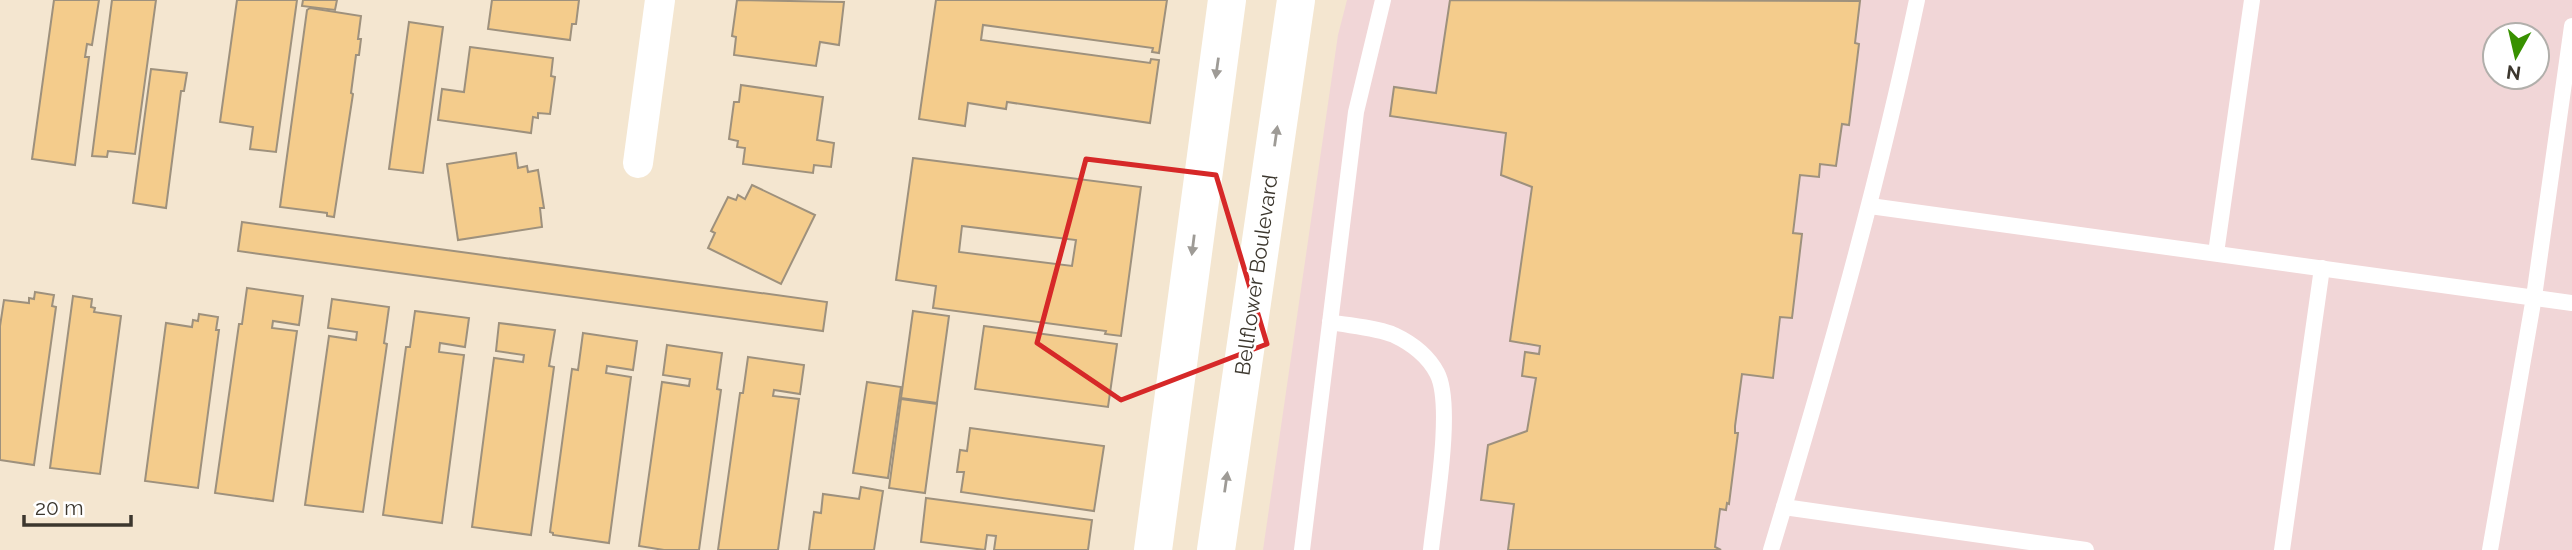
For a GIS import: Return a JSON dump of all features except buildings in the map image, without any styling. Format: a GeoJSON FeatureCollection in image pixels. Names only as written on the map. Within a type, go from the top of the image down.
{"type":"FeatureCollection","features":[{"type":"Feature","properties":{"kind":"main road"},"geometry":{"type":"LineString","coordinates":[[1153,550],[1227,0]]}},
{"type":"Feature","properties":{"kind":"main road","name":"Bellflower Boulevard"},"geometry":{"type":"LineString","coordinates":[[1216,550],[1296,0]]}},
{"type":"Feature","properties":{"kind":"street"},"geometry":{"type":"LineString","coordinates":[[638,163],[660,0]]}},
{"type":"Feature","properties":{"kind":"lane"},"geometry":{"type":"LineString","coordinates":[[1302,550],[1356,111],[1383,0]]}},
{"type":"Feature","properties":{"kind":"lane"},"geometry":{"type":"LineString","coordinates":[[1771,550],[1815,408],[1870,206],[1896,103],[1917,0]]}},
{"type":"Feature","properties":{"kind":"lane"},"geometry":{"type":"LineString","coordinates":[[2216,253],[2252,0]]}},
{"type":"Feature","properties":{"kind":"lane"},"geometry":{"type":"LineString","coordinates":[[2490,550],[2534,298],[2572,26]]}},
{"type":"Feature","properties":{"kind":"lane"},"geometry":{"type":"LineString","coordinates":[[1870,206],[2572,303]]}},
{"type":"Feature","properties":{"kind":"lane"},"geometry":{"type":"LineString","coordinates":[[2282,550],[2322,268]]}},
{"type":"Feature","properties":{"kind":"lane"},"geometry":{"type":"LineString","coordinates":[[1330,322],[1391,334],[1414,346],[1438,374],[1443,392],[1445,423],[1430,550]]}},
{"type":"Feature","properties":{"kind":"lane"},"geometry":{"type":"LineString","coordinates":[[1784,507],[2086,550]]}},
{"type":"Feature","properties":{"kind":"highlighted area"},"geometry":{"type":"Polygon","coordinates":[[[1086,159],[1216,175],[1267,344],[1121,400],[1037,343],[1086,159]]]}},
{"type":"Feature","properties":{"kind":"shaded area"},"geometry":{"type":"Polygon","coordinates":[[[1347,0],[2572,0],[2572,550],[1263,550],[1338,35],[1347,0]]]}}]}
